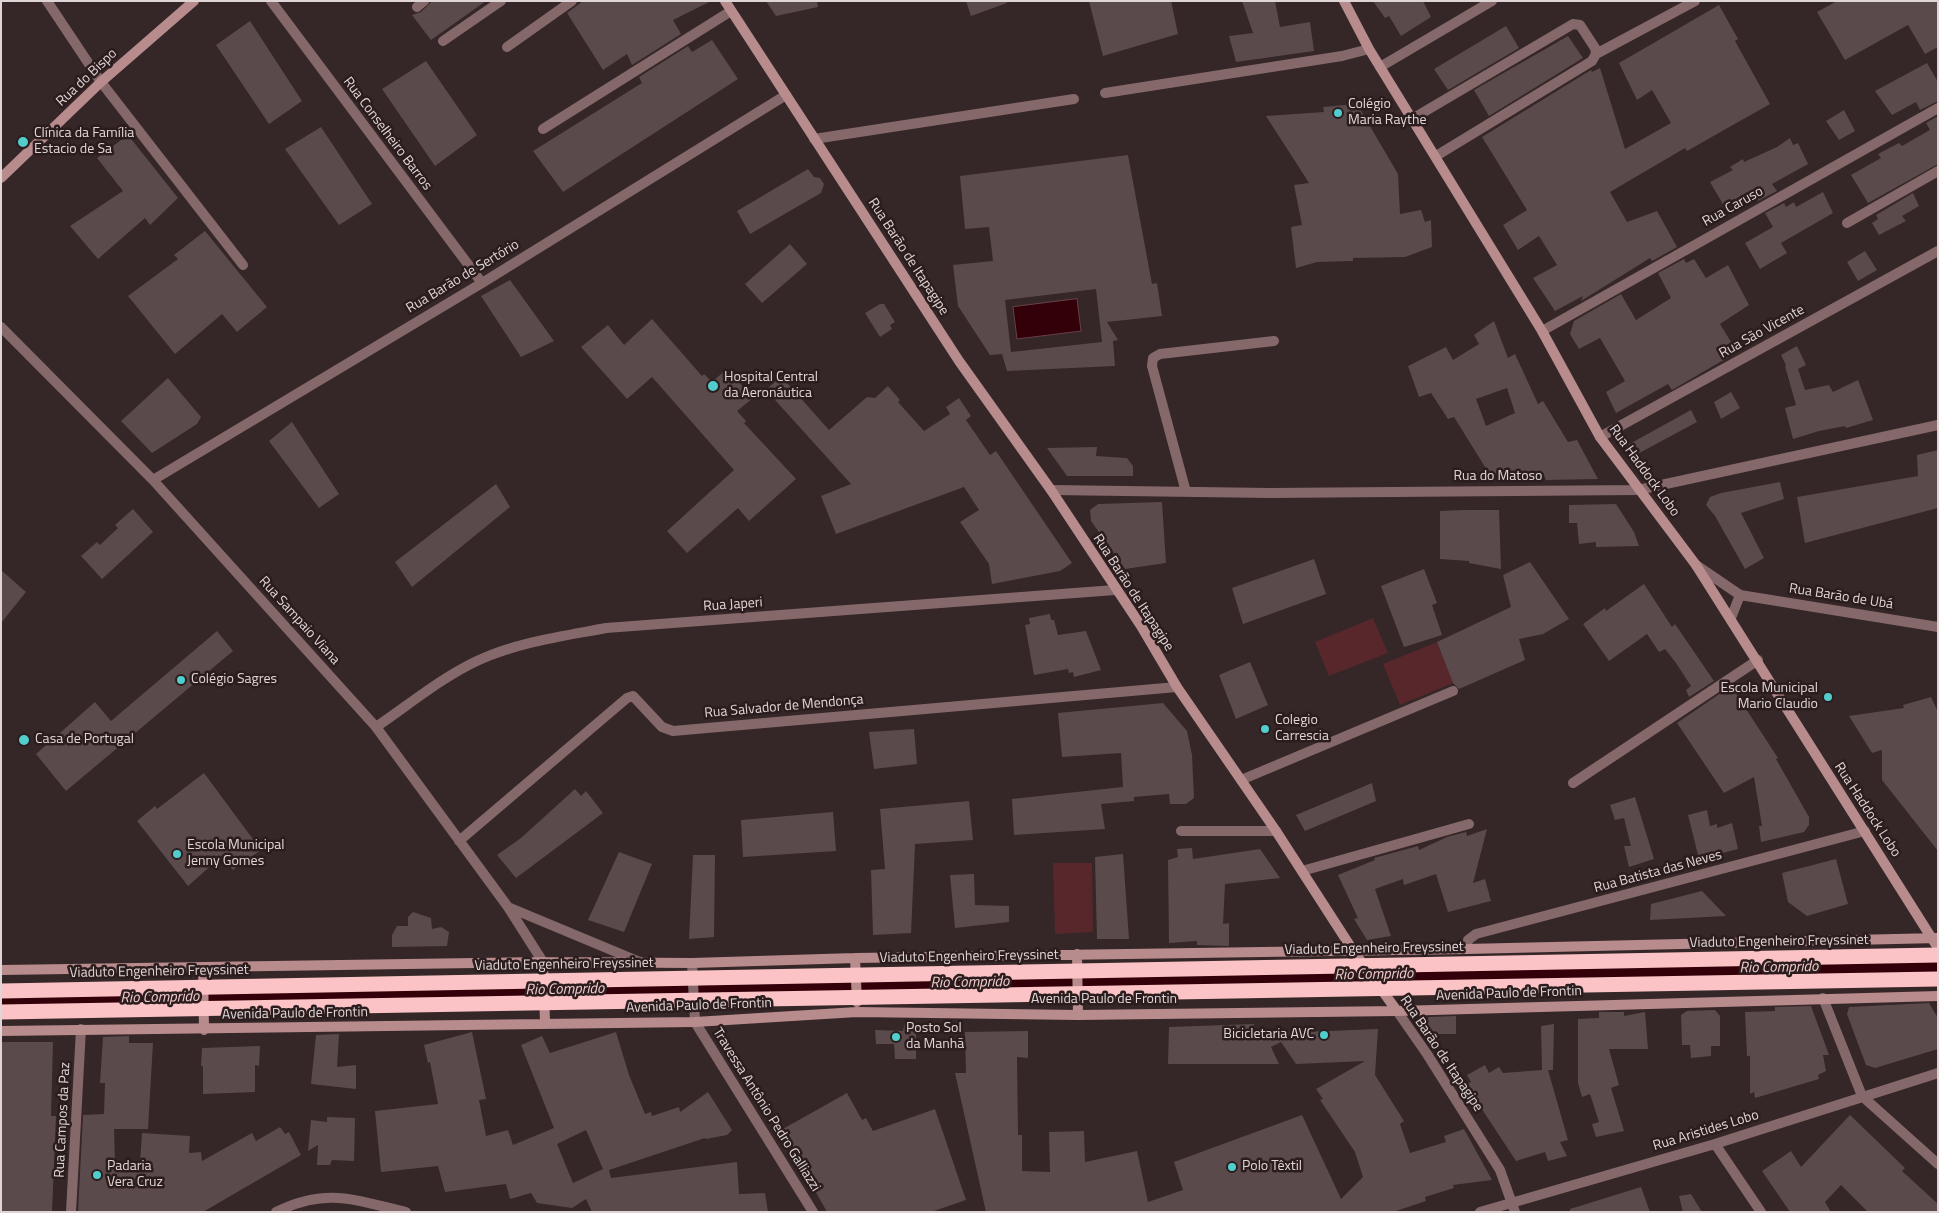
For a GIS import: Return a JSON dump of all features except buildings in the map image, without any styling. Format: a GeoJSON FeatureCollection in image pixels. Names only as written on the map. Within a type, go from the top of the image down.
{"type":"FeatureCollection","features":[{"type":"Feature","properties":{"kind":"highway","name":"Viaduto Engenheiro Freyssinet"},"geometry":{"type":"LineString","coordinates":[[1,992],[1938,955]]}},
{"type":"Feature","properties":{"kind":"highway"},"geometry":{"type":"LineString","coordinates":[[1,1012],[1938,979]]}},
{"type":"Feature","properties":{"kind":"main road","name":"Rua do Bispo"},"geometry":{"type":"LineString","coordinates":[[1,178],[101,82],[194,1]]}},
{"type":"Feature","properties":{"kind":"main road","name":"Rua Barão de Itapagipe"},"geometry":{"type":"LineString","coordinates":[[725,1],[959,360],[1051,490],[1115,590],[1141,626],[1177,688],[1276,831],[1354,951],[1396,1010]]}},
{"type":"Feature","properties":{"kind":"main road","name":"Rua Haddock Lobo"},"geometry":{"type":"LineString","coordinates":[[1344,1],[1369,49],[1542,331],[1600,437],[1696,565],[1732,618],[1797,726],[1935,938],[1938,948]]}},
{"type":"Feature","properties":{"kind":"main road"},"geometry":{"type":"LineString","coordinates":[[1,970],[543,962],[692,962],[1077,954],[1466,949],[1935,938]]}},
{"type":"Feature","properties":{"kind":"main road"},"geometry":{"type":"LineString","coordinates":[[1077,954],[1078,1015]]}},
{"type":"Feature","properties":{"kind":"main road"},"geometry":{"type":"LineString","coordinates":[[855,958],[857,1012]]}},
{"type":"Feature","properties":{"kind":"main road"},"geometry":{"type":"LineString","coordinates":[[543,962],[545,1022]]}},
{"type":"Feature","properties":{"kind":"main road"},"geometry":{"type":"LineString","coordinates":[[204,967],[204,1030]]}},
{"type":"Feature","properties":{"kind":"main road","name":"Avenida Paulo de Frontin"},"geometry":{"type":"LineString","coordinates":[[1,1031],[81,1029],[204,1030],[545,1022],[695,1022],[857,1012],[1078,1015],[1396,1010],[1938,996]]}},
{"type":"Feature","properties":{"kind":"street"},"geometry":{"type":"LineString","coordinates":[[47,1],[101,82],[243,265]]}},
{"type":"Feature","properties":{"kind":"street","name":"Rua Conselheiro Barros"},"geometry":{"type":"LineString","coordinates":[[271,1],[482,283]]}},
{"type":"Feature","properties":{"kind":"street"},"geometry":{"type":"LineString","coordinates":[[443,41],[501,1]]}},
{"type":"Feature","properties":{"kind":"street"},"geometry":{"type":"LineString","coordinates":[[508,47],[572,1]]}},
{"type":"Feature","properties":{"kind":"street"},"geometry":{"type":"LineString","coordinates":[[1380,67],[1492,1]]}},
{"type":"Feature","properties":{"kind":"street"},"geometry":{"type":"LineString","coordinates":[[1436,156],[1592,61],[1596,54],[1695,1]]}},
{"type":"Feature","properties":{"kind":"street"},"geometry":{"type":"LineString","coordinates":[[543,129],[731,11]]}},
{"type":"Feature","properties":{"kind":"street"},"geometry":{"type":"LineString","coordinates":[[1412,119],[1573,24],[1580,25],[1595,48],[1596,54]]}},
{"type":"Feature","properties":{"kind":"street"},"geometry":{"type":"LineString","coordinates":[[1106,92],[1342,56],[1369,49]]}},
{"type":"Feature","properties":{"kind":"street","name":"Rua Barão de Sertório"},"geometry":{"type":"LineString","coordinates":[[153,480],[482,283],[786,95]]}},
{"type":"Feature","properties":{"kind":"street"},"geometry":{"type":"LineString","coordinates":[[814,139],[1074,99]]}},
{"type":"Feature","properties":{"kind":"street","name":"Rua Caruso"},"geometry":{"type":"LineString","coordinates":[[1542,331],[1938,108]]}},
{"type":"Feature","properties":{"kind":"street"},"geometry":{"type":"LineString","coordinates":[[1847,224],[1938,171]]}},
{"type":"Feature","properties":{"kind":"street","name":"Rua São Vicente"},"geometry":{"type":"LineString","coordinates":[[1600,437],[1938,251]]}},
{"type":"Feature","properties":{"kind":"street","name":"Rua Sampaio Viana"},"geometry":{"type":"LineString","coordinates":[[1,326],[153,480],[376,727],[508,907],[543,962]]}},
{"type":"Feature","properties":{"kind":"street"},"geometry":{"type":"LineString","coordinates":[[1186,492],[1152,366],[1154,358],[1160,354],[1274,341]]}},
{"type":"Feature","properties":{"kind":"street","name":"Rua do Matoso"},"geometry":{"type":"LineString","coordinates":[[1051,490],[1186,492],[1638,490],[1938,425]]}},
{"type":"Feature","properties":{"kind":"street","name":"Rua Barão de Ubá"},"geometry":{"type":"LineString","coordinates":[[1696,565],[1740,595],[1938,627]]}},
{"type":"Feature","properties":{"kind":"street","name":"Rua Japeri"},"geometry":{"type":"LineString","coordinates":[[376,727],[456,672],[481,659],[533,642],[606,628],[1115,590]]}},
{"type":"Feature","properties":{"kind":"street"},"geometry":{"type":"LineString","coordinates":[[1732,618],[1740,595]]}},
{"type":"Feature","properties":{"kind":"street"},"geometry":{"type":"LineString","coordinates":[[1573,783],[1758,660]]}},
{"type":"Feature","properties":{"kind":"street","name":"Rua Salvador de Mendonça"},"geometry":{"type":"LineString","coordinates":[[459,841],[627,698],[632,696],[662,727],[673,731],[1177,688]]}},
{"type":"Feature","properties":{"kind":"street"},"geometry":{"type":"LineString","coordinates":[[1241,780],[1453,691]]}},
{"type":"Feature","properties":{"kind":"street"},"geometry":{"type":"LineString","coordinates":[[1302,871],[1469,824]]}},
{"type":"Feature","properties":{"kind":"street"},"geometry":{"type":"LineString","coordinates":[[1182,831],[1276,831]]}},
{"type":"Feature","properties":{"kind":"street","name":"Rua Batista das Neves"},"geometry":{"type":"LineString","coordinates":[[1466,949],[1468,940],[1476,934],[1865,832]]}},
{"type":"Feature","properties":{"kind":"street"},"geometry":{"type":"LineString","coordinates":[[508,907],[640,962]]}},
{"type":"Feature","properties":{"kind":"street","name":"Travessa Antônio Pedro Galliazzi"},"geometry":{"type":"LineString","coordinates":[[692,962],[695,1022],[813,1212]]}},
{"type":"Feature","properties":{"kind":"street"},"geometry":{"type":"LineString","coordinates":[[1823,998],[1862,1096],[1938,1164]]}},
{"type":"Feature","properties":{"kind":"street","name":"Rua Barão de Itapagipe"},"geometry":{"type":"LineString","coordinates":[[1396,1010],[1427,1054],[1500,1170],[1514,1207]]}},
{"type":"Feature","properties":{"kind":"street","name":"Rua Campos da Paz"},"geometry":{"type":"LineString","coordinates":[[71,1212],[81,1029]]}},
{"type":"Feature","properties":{"kind":"street","name":"Rua Aristides Lobo"},"geometry":{"type":"LineString","coordinates":[[1480,1212],[1514,1207],[1938,1073]]}},
{"type":"Feature","properties":{"kind":"street"},"geometry":{"type":"LineString","coordinates":[[1715,1144],[1761,1212]]}},
{"type":"Feature","properties":{"kind":"street"},"geometry":{"type":"LineString","coordinates":[[276,1212],[297,1201],[340,1196],[406,1212]]}},
{"type":"Feature","properties":{"kind":"shaded area"},"geometry":{"type":"Polygon","coordinates":[[[1077,299],[1081,331],[1017,339],[1013,307],[1077,299]]]}},
{"type":"Feature","properties":{"kind":"shaded area"},"geometry":{"type":"Polygon","coordinates":[[[1373,618],[1388,653],[1329,676],[1315,642],[1373,618]]]}},
{"type":"Feature","properties":{"kind":"shaded area"},"geometry":{"type":"Polygon","coordinates":[[[1437,642],[1453,683],[1400,705],[1383,664],[1437,642]]]}},
{"type":"Feature","properties":{"kind":"shaded area"},"geometry":{"type":"Polygon","coordinates":[[[1053,863],[1092,863],[1093,932],[1055,934],[1053,863]]]}},
{"type":"Feature","properties":{"kind":"waterway","name":"Rio Comprido"},"geometry":{"type":"LineString","coordinates":[[1,1001],[1938,965]]}},
{"type":"Feature","properties":{"kind":"place","name":"Colégio Maria Raythe"},"geometry":{"type":"Point","coordinates":[1338,113]}},
{"type":"Feature","properties":{"kind":"place","name":"Clínica da Família Estacio de Sa"},"geometry":{"type":"Point","coordinates":[23,142]}},
{"type":"Feature","properties":{"kind":"place","name":"Hospital Central da Aeronáutica"},"geometry":{"type":"Point","coordinates":[713,386]}},
{"type":"Feature","properties":{"kind":"place","name":"Colégio Sagres"},"geometry":{"type":"Point","coordinates":[181,680]}},
{"type":"Feature","properties":{"kind":"place","name":"Escola Municipal Mario Claudio"},"geometry":{"type":"Point","coordinates":[1828,697]}},
{"type":"Feature","properties":{"kind":"place","name":"Colegio Carrescia"},"geometry":{"type":"Point","coordinates":[1265,729]}},
{"type":"Feature","properties":{"kind":"place","name":"Casa de Portugal"},"geometry":{"type":"Point","coordinates":[24,740]}},
{"type":"Feature","properties":{"kind":"place","name":"Escola Municipal Jenny Gomes"},"geometry":{"type":"Point","coordinates":[177,854]}},
{"type":"Feature","properties":{"kind":"place","name":"Bicicletaria AVC"},"geometry":{"type":"Point","coordinates":[1324,1035]}},
{"type":"Feature","properties":{"kind":"place","name":"Posto Sol da Manhã"},"geometry":{"type":"Point","coordinates":[896,1037]}},
{"type":"Feature","properties":{"kind":"place","name":"Polo Têxtil"},"geometry":{"type":"Point","coordinates":[1232,1167]}},
{"type":"Feature","properties":{"kind":"place","name":"Padaria Vera Cruz"},"geometry":{"type":"Point","coordinates":[97,1175]}}]}
